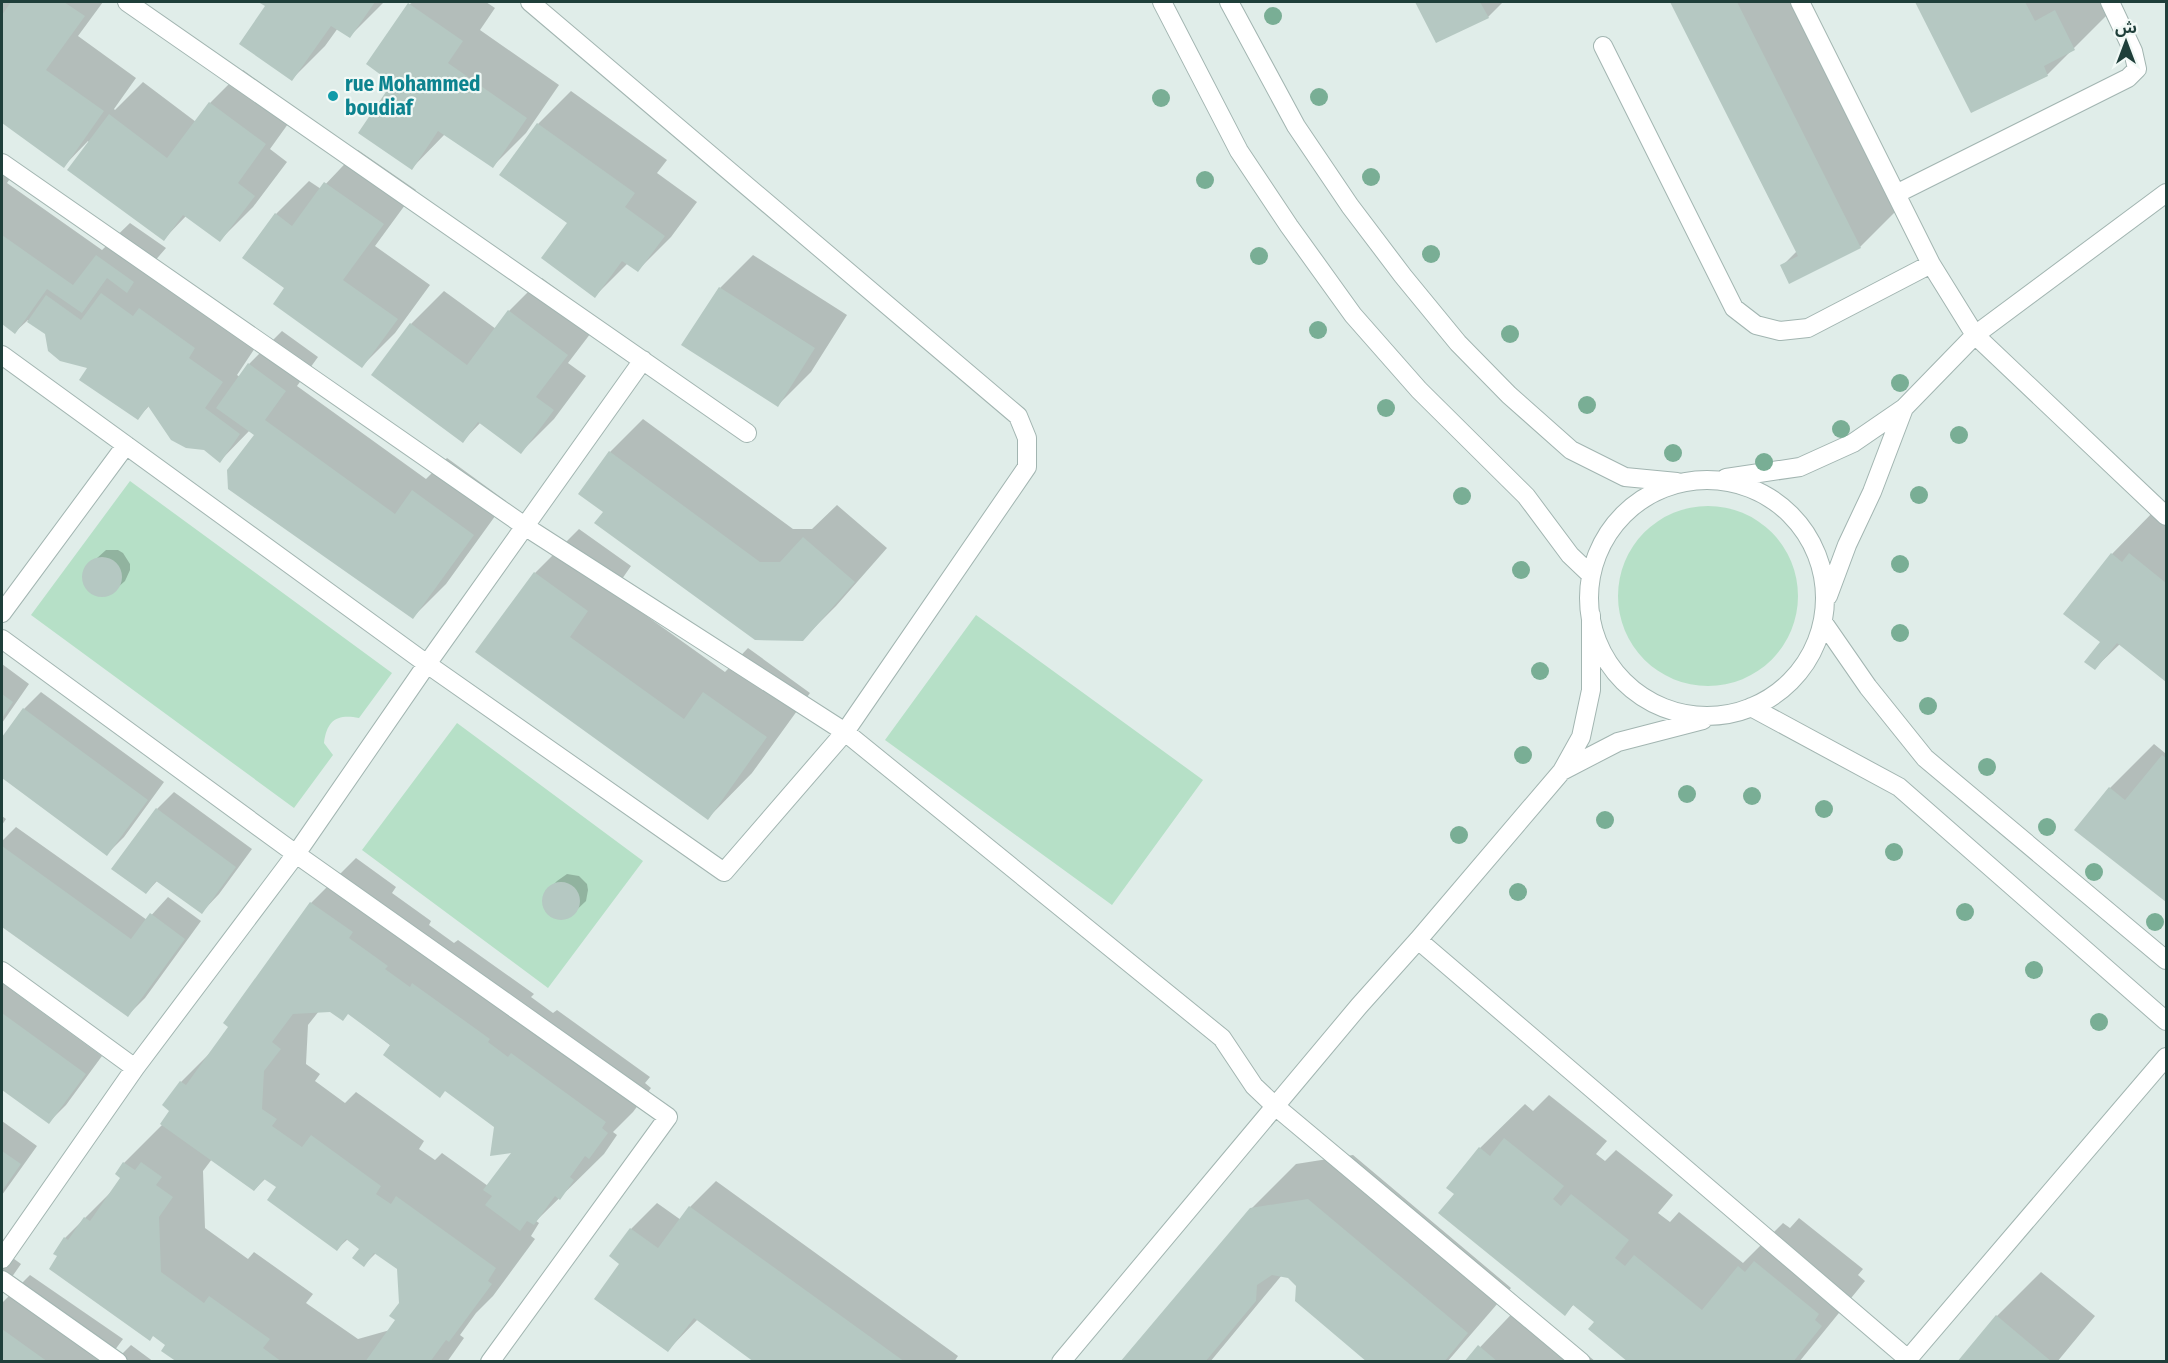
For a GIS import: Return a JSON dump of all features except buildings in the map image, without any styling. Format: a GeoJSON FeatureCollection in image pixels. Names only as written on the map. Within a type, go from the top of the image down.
{"type":"FeatureCollection","features":[{"type":"Feature","properties":{"kind":"street"},"geometry":{"type":"LineString","coordinates":[[127,2],[747,433]]}},
{"type":"Feature","properties":{"kind":"street"},"geometry":{"type":"LineString","coordinates":[[2,355],[427,664],[724,872],[845,732],[1027,467],[1027,438],[1018,416],[530,2]]}},
{"type":"Feature","properties":{"kind":"street"},"geometry":{"type":"LineString","coordinates":[[1162,2],[1239,151],[1353,315],[1419,390],[1526,496],[1570,555],[1591,575]]}},
{"type":"Feature","properties":{"kind":"street"},"geometry":{"type":"LineString","coordinates":[[1229,2],[1296,126],[1350,206],[1402,276],[1458,343],[1509,395],[1570,450],[1625,477],[1682,483],[1717,480],[1800,467],[1853,443],[1904,408],[1975,335],[2166,193]]}},
{"type":"Feature","properties":{"kind":"street"},"geometry":{"type":"LineString","coordinates":[[1800,2],[1931,264],[1975,335],[2166,516]]}},
{"type":"Feature","properties":{"kind":"street"},"geometry":{"type":"LineString","coordinates":[[1896,194],[2128,78],[2137,69],[2133,51],[2110,2]]}},
{"type":"Feature","properties":{"kind":"street"},"geometry":{"type":"LineString","coordinates":[[1603,46],[1734,308],[1756,326],[1780,331],[1808,328],[1931,264]]}},
{"type":"Feature","properties":{"kind":"street"},"geometry":{"type":"LineString","coordinates":[[2,163],[526,527],[845,732],[1222,1038],[1254,1086],[1275,1106],[1581,1362]]}},
{"type":"Feature","properties":{"kind":"street"},"geometry":{"type":"LineString","coordinates":[[2,1259],[135,1068],[296,854],[427,664],[643,360]]}},
{"type":"Feature","properties":{"kind":"street"},"geometry":{"type":"LineString","coordinates":[[1825,603],[1847,545],[1872,492],[1904,408]]}},
{"type":"Feature","properties":{"kind":"street"},"geometry":{"type":"LineString","coordinates":[[2,613],[126,445]]}},
{"type":"Feature","properties":{"kind":"street"},"geometry":{"type":"LineString","coordinates":[[1562,771],[1618,742],[1751,707],[1768,699],[1797,674],[1809,658],[1823,622],[1825,603],[1824,578],[1816,552],[1804,530],[1787,510],[1766,495],[1742,485],[1717,480]]}},
{"type":"Feature","properties":{"kind":"street"},"geometry":{"type":"LineString","coordinates":[[1061,1362],[1359,1006],[1562,771],[1581,737],[1591,690],[1591,575],[1602,543],[1622,515],[1650,494],[1682,483]]}},
{"type":"Feature","properties":{"kind":"street"},"geometry":{"type":"LineString","coordinates":[[1591,615],[1605,656],[1619,676],[1637,692],[1659,705],[1683,713],[1707,715],[1732,712]]}},
{"type":"Feature","properties":{"kind":"street"},"geometry":{"type":"LineString","coordinates":[[1823,622],[1868,687],[1925,758],[2166,960]]}},
{"type":"Feature","properties":{"kind":"street"},"geometry":{"type":"LineString","coordinates":[[2,639],[296,854],[668,1116],[490,1362]]}},
{"type":"Feature","properties":{"kind":"street"},"geometry":{"type":"LineString","coordinates":[[1751,707],[1899,787],[2166,1021]]}},
{"type":"Feature","properties":{"kind":"street"},"geometry":{"type":"LineString","coordinates":[[1418,940],[1906,1360],[2166,1057]]}},
{"type":"Feature","properties":{"kind":"street"},"geometry":{"type":"LineString","coordinates":[[2,971],[135,1068]]}},
{"type":"Feature","properties":{"kind":"street"},"geometry":{"type":"LineString","coordinates":[[2,1280],[118,1362]]}},
{"type":"Feature","properties":{"kind":"green space"},"geometry":{"type":"Polygon","coordinates":[[[130,481],[392,673],[359,718],[339,718],[331,724],[325,735],[324,743],[333,755],[294,808],[31,615],[130,481]]]}},
{"type":"Feature","properties":{"kind":"green space"},"geometry":{"type":"Polygon","coordinates":[[[1708,506],[1742,513],[1758,521],[1771,533],[1783,546],[1791,562],[1798,596],[1791,630],[1783,646],[1771,659],[1758,671],[1742,679],[1708,686],[1674,679],[1658,671],[1645,659],[1633,646],[1625,630],[1618,596],[1625,562],[1633,546],[1645,533],[1658,521],[1674,513],[1708,506]]]}},
{"type":"Feature","properties":{"kind":"green space"},"geometry":{"type":"Polygon","coordinates":[[[976,615],[1203,780],[1112,905],[885,740],[976,615]]]}},
{"type":"Feature","properties":{"kind":"green space"},"geometry":{"type":"Polygon","coordinates":[[[457,723],[643,861],[548,988],[362,850],[457,723]]]}},
{"type":"Feature","properties":{"kind":"place","name":"rue Mohammed boudiaf"},"geometry":{"type":"Point","coordinates":[333,96]}}]}
